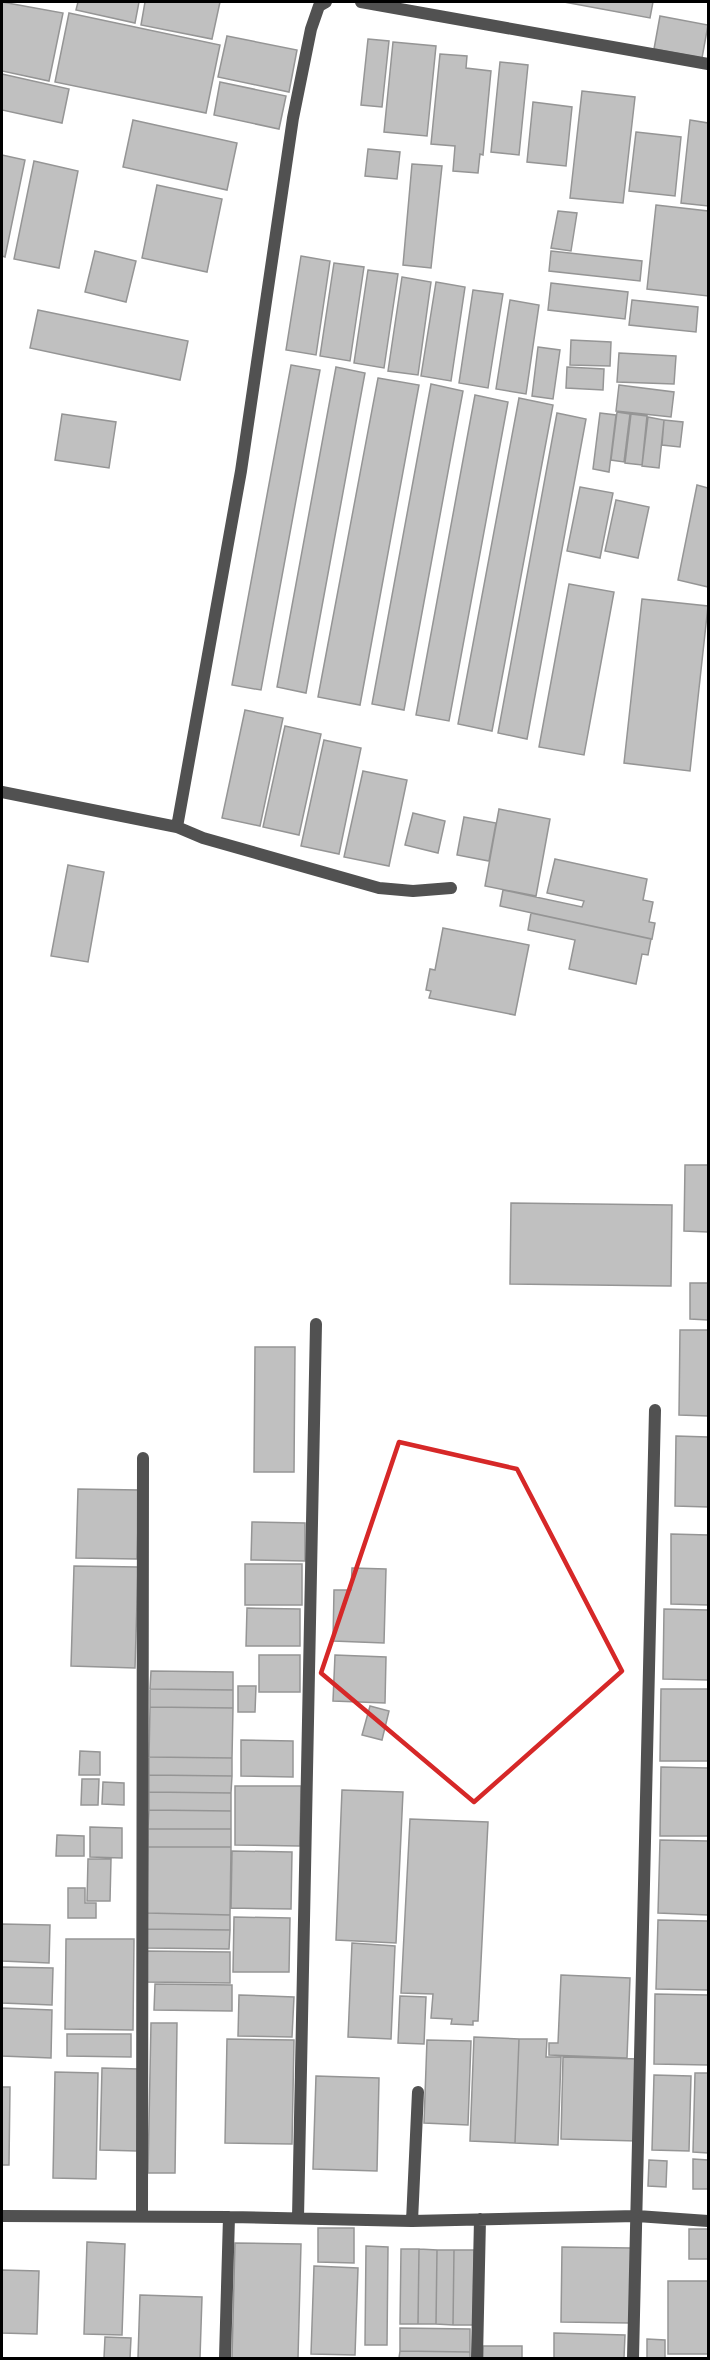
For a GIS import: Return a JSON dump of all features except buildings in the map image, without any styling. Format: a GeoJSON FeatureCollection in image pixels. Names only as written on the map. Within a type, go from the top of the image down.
{"type":"FeatureCollection","features":[{"type":"Feature","properties":{"kind":"street"},"geometry":{"type":"LineString","coordinates":[[177,827],[241,471],[292,118],[310,29],[319,6],[326,2]]}},
{"type":"Feature","properties":{"kind":"street"},"geometry":{"type":"LineString","coordinates":[[361,2],[708,64]]}},
{"type":"Feature","properties":{"kind":"street"},"geometry":{"type":"LineString","coordinates":[[2,792],[177,827],[203,838],[379,888],[413,891],[451,888]]}},
{"type":"Feature","properties":{"kind":"street"},"geometry":{"type":"LineString","coordinates":[[298,2218],[316,1324]]}},
{"type":"Feature","properties":{"kind":"street"},"geometry":{"type":"LineString","coordinates":[[633,2358],[655,1410]]}},
{"type":"Feature","properties":{"kind":"street"},"geometry":{"type":"LineString","coordinates":[[142,1458],[142,2216]]}},
{"type":"Feature","properties":{"kind":"street"},"geometry":{"type":"LineString","coordinates":[[412,2221],[418,2092]]}},
{"type":"Feature","properties":{"kind":"street"},"geometry":{"type":"LineString","coordinates":[[2,2216],[412,2221],[637,2216],[708,2221]]}},
{"type":"Feature","properties":{"kind":"street"},"geometry":{"type":"LineString","coordinates":[[225,2358],[229,2217]]}},
{"type":"Feature","properties":{"kind":"street"},"geometry":{"type":"LineString","coordinates":[[477,2358],[480,2219]]}},
{"type":"Feature","properties":{"kind":"highlighted area"},"geometry":{"type":"Polygon","coordinates":[[[399,1442],[517,1469],[622,1671],[474,1802],[321,1673],[399,1442]]]}}]}
